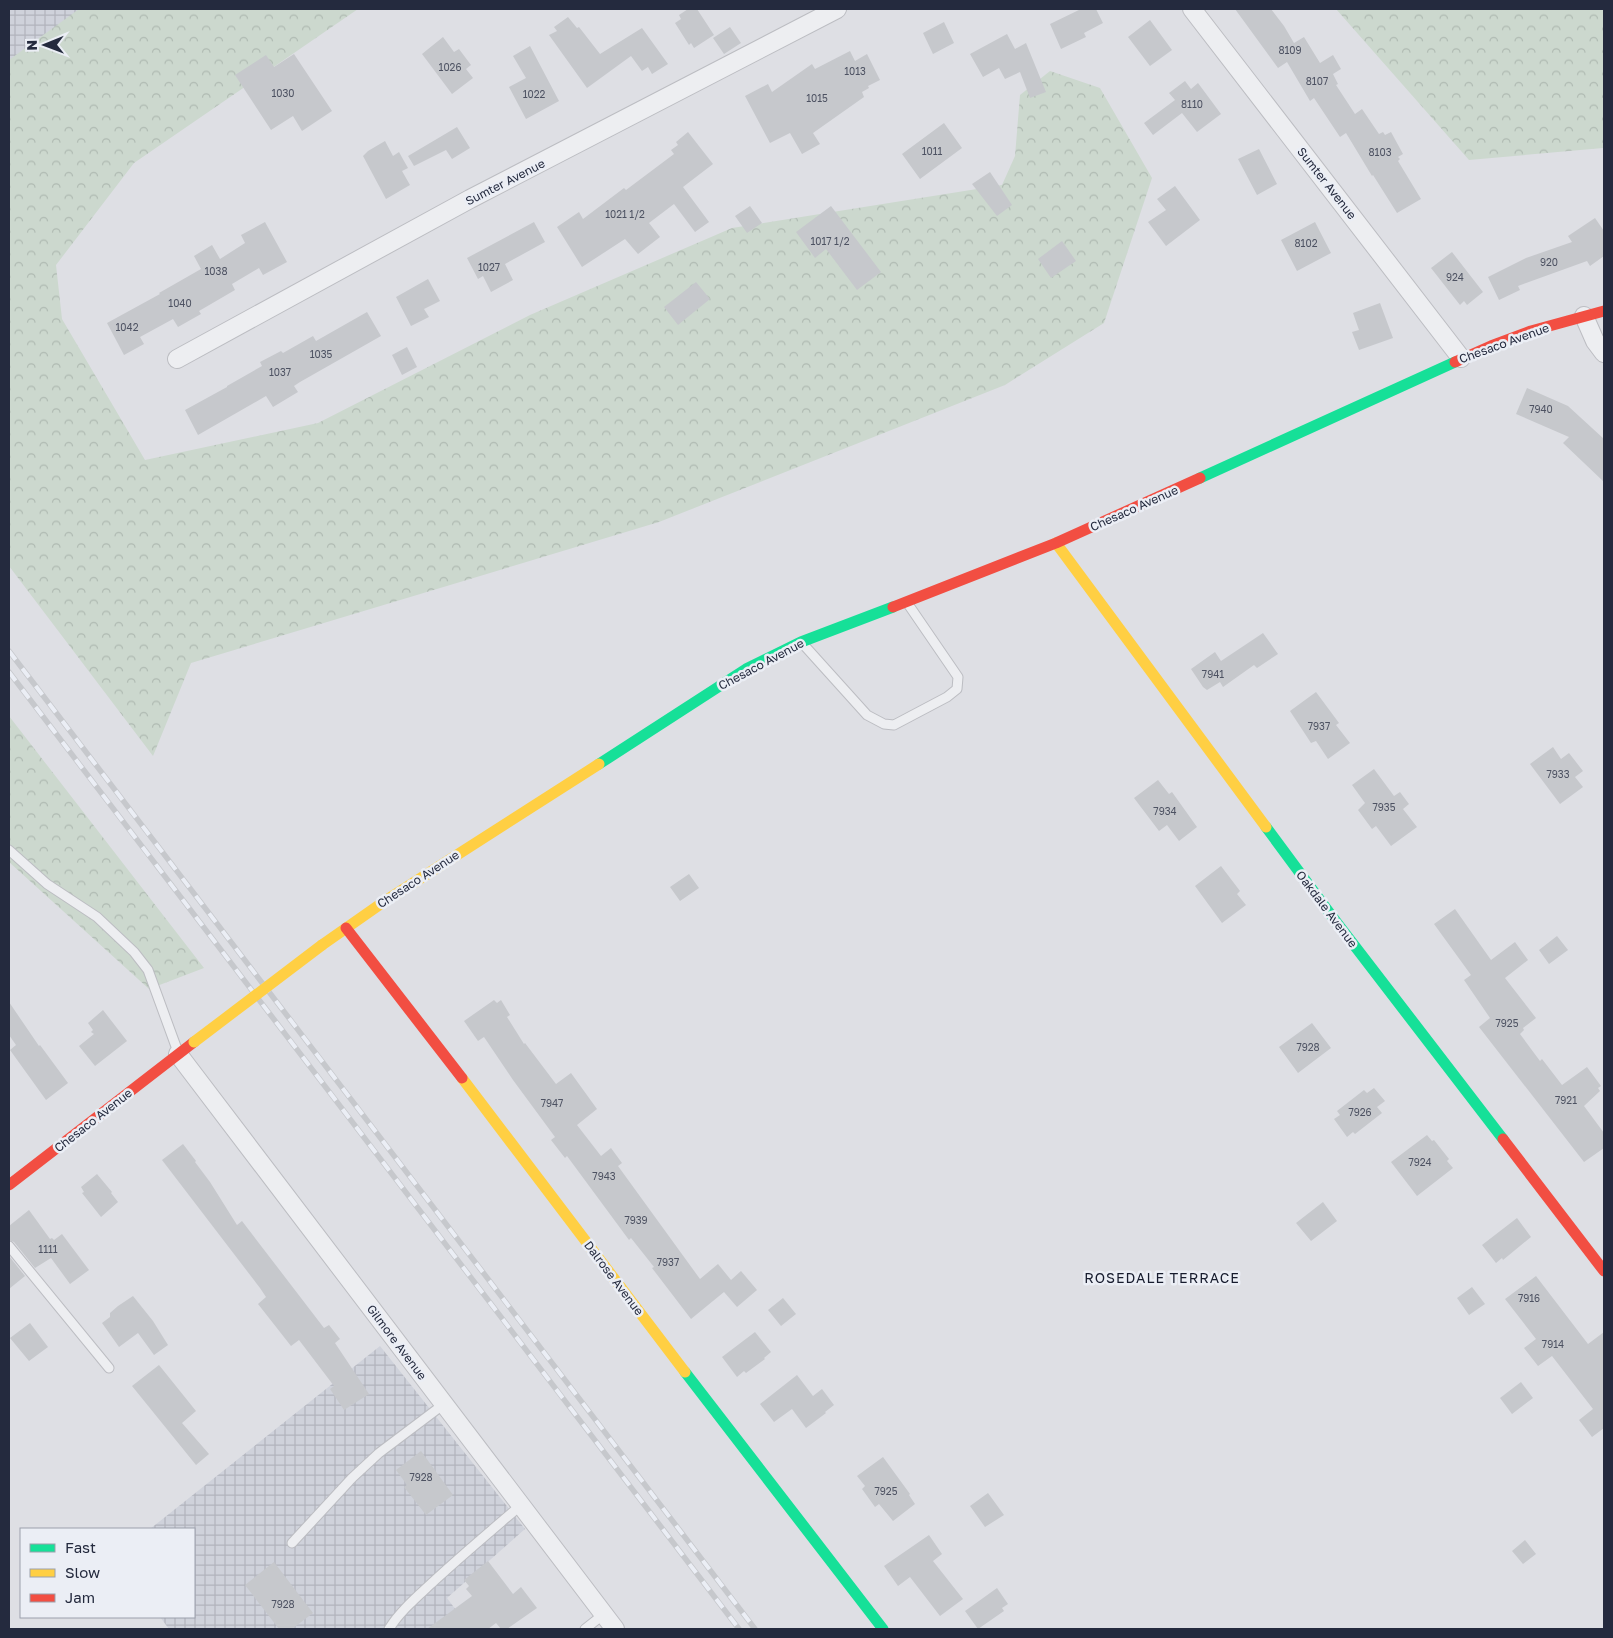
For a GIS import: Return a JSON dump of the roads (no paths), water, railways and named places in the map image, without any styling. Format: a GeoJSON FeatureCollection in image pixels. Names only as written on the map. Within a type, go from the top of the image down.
{"type":"FeatureCollection","features":[{"type":"Feature","properties":{"kind":"street","name":"Sumter Avenue"},"geometry":{"type":"LineString","coordinates":[[177,359],[470,199],[837,9]]}},
{"type":"Feature","properties":{"kind":"street","name":"Sumter Avenue"},"geometry":{"type":"LineString","coordinates":[[1192,9],[1461,358]]}},
{"type":"Feature","properties":{"kind":"street","name":"Chesaco Avenue"},"geometry":{"type":"LineString","coordinates":[[9,1185],[178,1054],[346,928],[461,851],[746,669],[801,642],[1056,543],[1461,358],[1531,331],[1604,311]]}},
{"type":"Feature","properties":{"kind":"street"},"geometry":{"type":"LineString","coordinates":[[1584,316],[1595,341],[1604,353]]}},
{"type":"Feature","properties":{"kind":"street","name":"Oakdale Avenue"},"geometry":{"type":"LineString","coordinates":[[1056,543],[1334,919],[1604,1271]]}},
{"type":"Feature","properties":{"kind":"street","name":"Dalrose Avenue"},"geometry":{"type":"LineString","coordinates":[[346,928],[883,1629]]}},
{"type":"Feature","properties":{"kind":"street","name":"Gilmore Avenue"},"geometry":{"type":"LineString","coordinates":[[178,1054],[615,1629]]}},
{"type":"Feature","properties":{"kind":"lane"},"geometry":{"type":"LineString","coordinates":[[801,642],[867,715],[884,724],[894,725],[958,689],[958,676],[906,601]]}},
{"type":"Feature","properties":{"kind":"lane"},"geometry":{"type":"LineString","coordinates":[[9,850],[47,884],[97,917],[134,952],[148,970],[178,1054]]}},
{"type":"Feature","properties":{"kind":"lane"},"geometry":{"type":"LineString","coordinates":[[9,1246],[109,1368]]}},
{"type":"Feature","properties":{"kind":"lane"},"geometry":{"type":"LineString","coordinates":[[292,1543],[352,1478],[380,1453],[444,1404]]}},
{"type":"Feature","properties":{"kind":"lane"},"geometry":{"type":"LineString","coordinates":[[389,1629],[420,1594],[521,1505]]}},
{"type":"Feature","properties":{"kind":"lane"},"geometry":{"type":"LineString","coordinates":[[585,1629],[604,1614]]}},
{"type":"Feature","properties":{"kind":"railway"},"geometry":{"type":"LineString","coordinates":[[9,651],[755,1629]]}},
{"type":"Feature","properties":{"kind":"railway"},"geometry":{"type":"LineString","coordinates":[[9,672],[739,1629]]}},
{"type":"Feature","properties":{"kind":"district","name":"ROSEDALE TERRACE"},"geometry":{"type":"Point","coordinates":[1162,1277]}}]}
